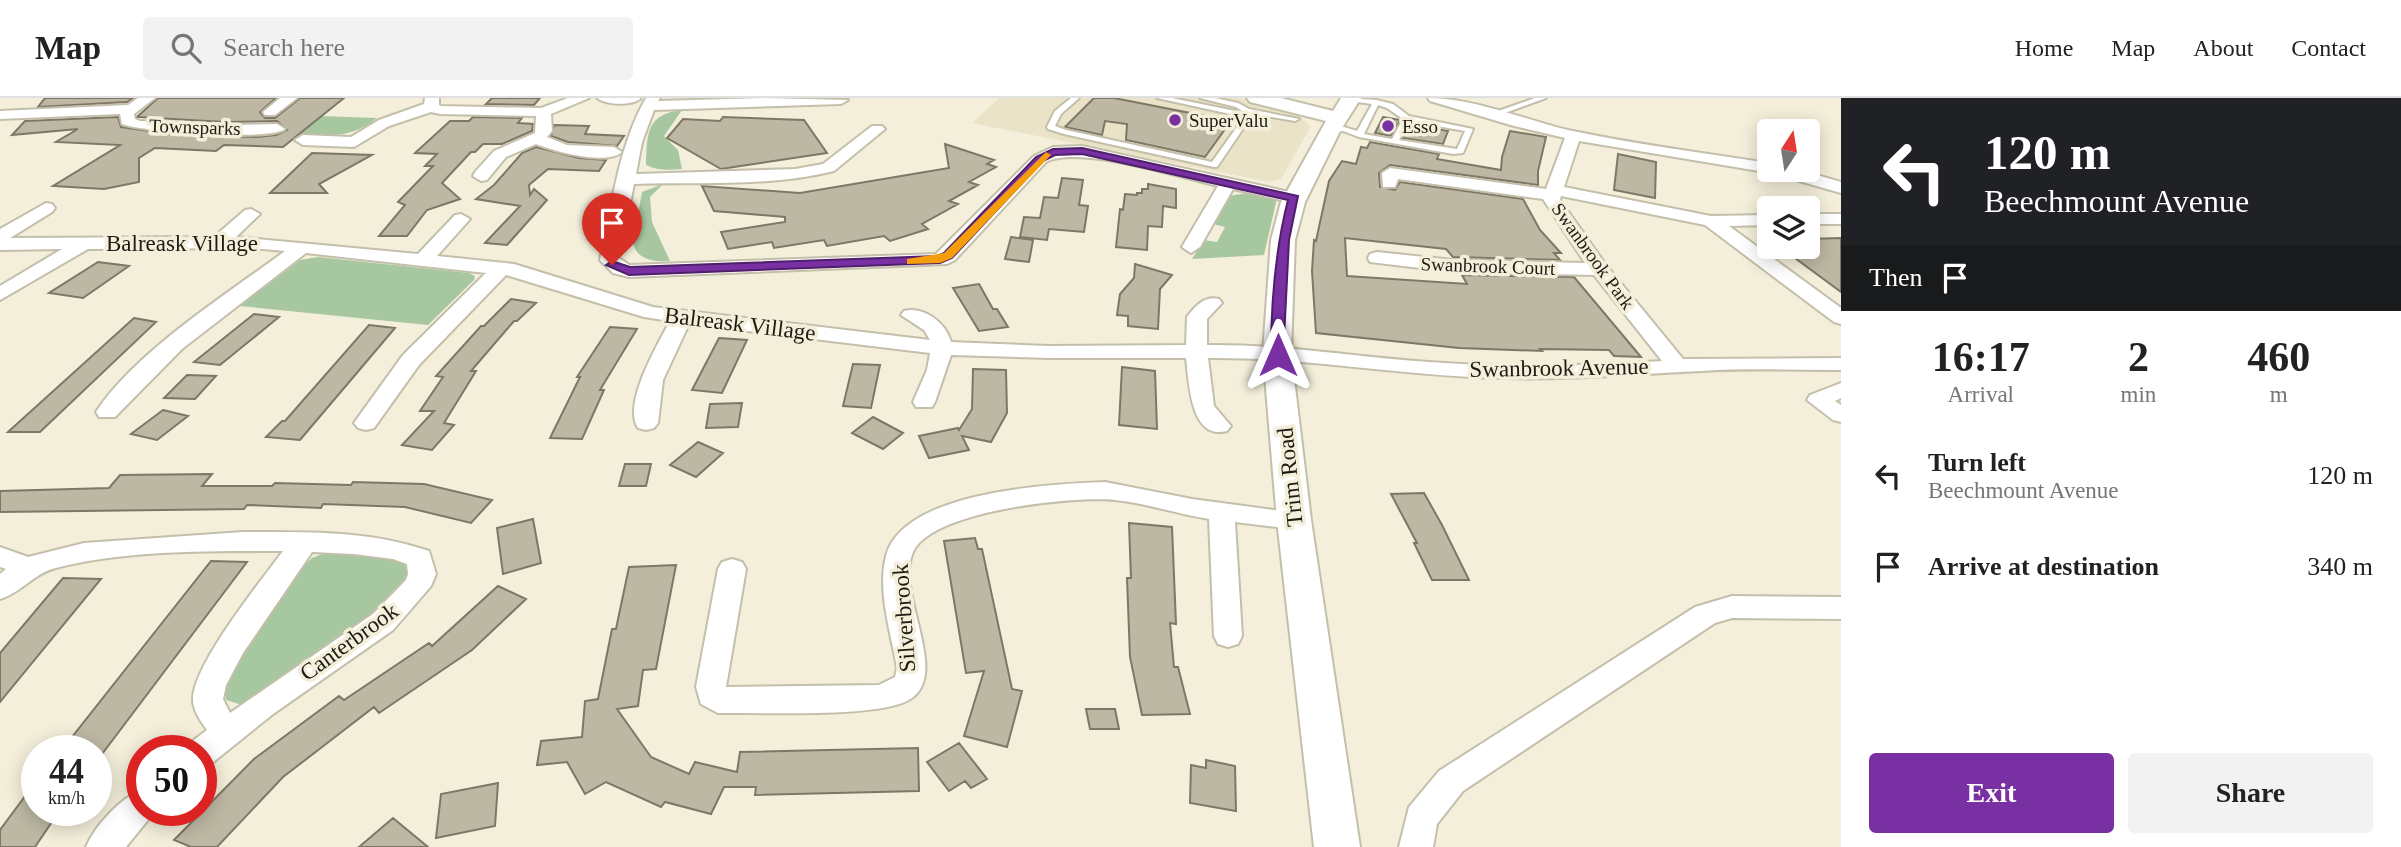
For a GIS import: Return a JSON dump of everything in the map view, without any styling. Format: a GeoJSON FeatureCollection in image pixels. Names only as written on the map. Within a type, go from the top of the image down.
{"type":"FeatureCollection","features":[{"type":"Feature","properties":{"kind":"main road","name":"Trim Road"},"geometry":{"type":"LineString","coordinates":[[1337,847],[1294,520],[1278,354],[1279,289],[1283,240],[1294,198],[1350,98]]}},
{"type":"Feature","properties":{"kind":"main road"},"geometry":{"type":"LineString","coordinates":[[1251,108],[1334,124]]}},
{"type":"Feature","properties":{"kind":"street","name":"Townsparks"},"geometry":{"type":"LineString","coordinates":[[0,114],[16,98]]}},
{"type":"Feature","properties":{"kind":"street","name":"Townsparks"},"geometry":{"type":"LineString","coordinates":[[0,114],[130,109],[148,98]]}},
{"type":"Feature","properties":{"kind":"street","name":"Townsparks"},"geometry":{"type":"LineString","coordinates":[[270,112],[290,98]]}},
{"type":"Feature","properties":{"kind":"street"},"geometry":{"type":"LineString","coordinates":[[303,140],[354,142],[376,127],[400,126],[432,102],[440,110],[544,112],[582,98]]}},
{"type":"Feature","properties":{"kind":"street"},"geometry":{"type":"LineString","coordinates":[[604,98],[645,101],[841,100]]}},
{"type":"Feature","properties":{"kind":"street"},"geometry":{"type":"LineString","coordinates":[[1435,98],[1573,136],[1659,153],[1757,166]]}},
{"type":"Feature","properties":{"kind":"street"},"geometry":{"type":"LineString","coordinates":[[645,101],[609,260],[620,269],[629,271],[940,260],[948,256],[1040,159],[1062,150],[1082,151],[1294,198]]}},
{"type":"Feature","properties":{"kind":"street","name":"Townsparks"},"geometry":{"type":"LineString","coordinates":[[130,109],[127,121],[138,125],[225,131],[276,129]]}},
{"type":"Feature","properties":{"kind":"street"},"geometry":{"type":"LineString","coordinates":[[481,176],[500,154],[544,131],[544,112]]}},
{"type":"Feature","properties":{"kind":"street"},"geometry":{"type":"LineString","coordinates":[[626,178],[797,174],[821,171],[877,129]]}},
{"type":"Feature","properties":{"kind":"street","name":"Swanbrook Park"},"geometry":{"type":"LineString","coordinates":[[1573,136],[1552,192],[1557,212],[1676,365]]}},
{"type":"Feature","properties":{"kind":"street"},"geometry":{"type":"LineString","coordinates":[[535,138],[565,150],[614,152]]}},
{"type":"Feature","properties":{"kind":"street"},"geometry":{"type":"LineString","coordinates":[[1389,183],[1390,173],[1552,192],[1711,221],[1757,220]]}},
{"type":"Feature","properties":{"kind":"street"},"geometry":{"type":"LineString","coordinates":[[1820,180],[1841,188]]}},
{"type":"Feature","properties":{"kind":"street"},"geometry":{"type":"LineString","coordinates":[[1191,247],[1228,184]]}},
{"type":"Feature","properties":{"kind":"street"},"geometry":{"type":"LineString","coordinates":[[0,237],[46,208]]}},
{"type":"Feature","properties":{"kind":"street"},"geometry":{"type":"LineString","coordinates":[[220,242],[251,214]]}},
{"type":"Feature","properties":{"kind":"street"},"geometry":{"type":"LineString","coordinates":[[423,260],[461,219]]}},
{"type":"Feature","properties":{"kind":"street"},"geometry":{"type":"LineString","coordinates":[[1820,219],[1841,219]]}},
{"type":"Feature","properties":{"kind":"street"},"geometry":{"type":"LineString","coordinates":[[1711,221],[1841,318]]}},
{"type":"Feature","properties":{"kind":"street","name":"Balreask Village"},"geometry":{"type":"LineString","coordinates":[[0,244],[220,242],[303,247],[501,269],[547,278],[651,313],[682,318],[941,348],[1049,352],[1240,351],[1278,354]]}},
{"type":"Feature","properties":{"kind":"street"},"geometry":{"type":"LineString","coordinates":[[0,294],[83,243]]}},
{"type":"Feature","properties":{"kind":"street"},"geometry":{"type":"LineString","coordinates":[[107,412],[191,331],[303,247]]}},
{"type":"Feature","properties":{"kind":"street","name":"Swanbrook Court"},"geometry":{"type":"LineString","coordinates":[[1378,260],[1453,266],[1599,269]]}},
{"type":"Feature","properties":{"kind":"street"},"geometry":{"type":"LineString","coordinates":[[366,424],[411,360],[501,269]]}},
{"type":"Feature","properties":{"kind":"street"},"geometry":{"type":"LineString","coordinates":[[1212,303],[1197,317],[1196,351],[1203,407],[1219,426]]}},
{"type":"Feature","properties":{"kind":"street"},"geometry":{"type":"LineString","coordinates":[[911,315],[931,326],[939,334],[941,348],[935,377],[924,402]]}},
{"type":"Feature","properties":{"kind":"street"},"geometry":{"type":"LineString","coordinates":[[646,423],[647,393],[653,372],[682,318]]}},
{"type":"Feature","properties":{"kind":"street","name":"Swanbrook Avenue"},"geometry":{"type":"LineString","coordinates":[[1278,354],[1477,372],[1591,372],[1676,365],[1841,364]]}},
{"type":"Feature","properties":{"kind":"street"},"geometry":{"type":"LineString","coordinates":[[1841,390],[1818,400],[1841,415]]}},
{"type":"Feature","properties":{"kind":"street","name":"Silverbrook"},"geometry":{"type":"LineString","coordinates":[[732,569],[711,687],[712,695],[718,700],[878,698],[902,692],[910,682],[912,668],[897,566],[901,549],[908,537],[922,524],[939,516],[1049,494],[1106,491],[1221,511],[1294,520]]}},
{"type":"Feature","properties":{"kind":"street"},"geometry":{"type":"LineString","coordinates":[[1221,511],[1227,636]]}},
{"type":"Feature","properties":{"kind":"street"},"geometry":{"type":"LineString","coordinates":[[226,732],[208,703],[208,690],[236,641],[304,543]]}},
{"type":"Feature","properties":{"kind":"street","name":"Canterbrook"},"geometry":{"type":"LineString","coordinates":[[7,573],[58,557],[186,544],[304,543],[396,548],[420,558],[422,574],[407,599],[383,622],[217,739]]}},
{"type":"Feature","properties":{"kind":"street"},"geometry":{"type":"LineString","coordinates":[[1416,847],[1421,818],[1451,781],[1705,615],[1732,607],[1841,608]]}},
{"type":"Feature","properties":{"kind":"street"},"geometry":{"type":"LineString","coordinates":[[103,847],[126,822]]}},
{"type":"Feature","properties":{"kind":"lane"},"geometry":{"type":"LineString","coordinates":[[1075,98],[1058,113],[1051,127],[1063,132],[1214,164],[1251,108]]}},
{"type":"Feature","properties":{"kind":"lane"},"geometry":{"type":"LineString","coordinates":[[1251,108],[1161,98],[1203,98],[1238,105],[1251,108],[1295,119]]}},
{"type":"Feature","properties":{"kind":"lane"},"geometry":{"type":"LineString","coordinates":[[1350,98],[1376,102],[1407,118],[1469,129]]}},
{"type":"Feature","properties":{"kind":"lane"},"geometry":{"type":"LineString","coordinates":[[1492,115],[1542,98]]}},
{"type":"Feature","properties":{"kind":"lane"},"geometry":{"type":"LineString","coordinates":[[1359,135],[1376,102]]}},
{"type":"Feature","properties":{"kind":"lane"},"geometry":{"type":"LineString","coordinates":[[1396,111],[1459,123],[1469,129]]}},
{"type":"Feature","properties":{"kind":"lane"},"geometry":{"type":"LineString","coordinates":[[1394,142],[1407,118]]}},
{"type":"Feature","properties":{"kind":"lane"},"geometry":{"type":"LineString","coordinates":[[1334,124],[1359,135],[1460,152],[1469,129]]}},
{"type":"Feature","properties":{"kind":"shaded area"},"geometry":{"type":"Polygon","coordinates":[[[999,98],[1238,98],[1298,116],[1311,126],[1281,179],[1269,182],[972,123],[999,98]]]}},
{"type":"Feature","properties":{"kind":"green space"},"geometry":{"type":"Polygon","coordinates":[[[682,110],[664,136],[678,150],[682,169],[659,169],[646,165],[651,127],[661,116],[682,110]]]}},
{"type":"Feature","properties":{"kind":"green space"},"geometry":{"type":"Polygon","coordinates":[[[260,114],[377,118],[354,131],[319,135],[280,132],[292,122],[245,120],[260,114]]]}},
{"type":"Feature","properties":{"kind":"green space"},"geometry":{"type":"Polygon","coordinates":[[[663,184],[650,197],[652,222],[670,261],[641,256],[633,241],[642,192],[663,184]]]}},
{"type":"Feature","properties":{"kind":"green space"},"geometry":{"type":"Polygon","coordinates":[[[1253,192],[1277,198],[1264,255],[1192,259],[1204,240],[1217,242],[1225,227],[1213,224],[1229,196],[1253,192]]]}},
{"type":"Feature","properties":{"kind":"green space"},"geometry":{"type":"Polygon","coordinates":[[[318,257],[469,273],[475,276],[428,325],[240,306],[300,260],[318,257]]]}},
{"type":"Feature","properties":{"kind":"green space"},"geometry":{"type":"Polygon","coordinates":[[[332,550],[407,559],[415,566],[400,598],[260,697],[239,704],[226,700],[225,691],[229,677],[299,570],[312,558],[332,550]]]}},
{"type":"Feature","properties":{"kind":"building"},"geometry":{"type":"Polygon","coordinates":[[[45,98],[133,98],[127,102],[38,107],[45,98]]]}},
{"type":"Feature","properties":{"kind":"building"},"geometry":{"type":"Polygon","coordinates":[[[158,98],[276,98],[260,112],[265,118],[275,118],[300,98],[344,98],[283,147],[224,145],[216,151],[155,148],[139,158],[139,182],[104,189],[53,186],[120,145],[56,142],[78,129],[12,135],[25,121],[118,117],[121,127],[179,135],[257,137],[276,135],[287,130],[277,121],[225,122],[137,117],[158,98]]]}},
{"type":"Feature","properties":{"kind":"building"},"geometry":{"type":"Polygon","coordinates":[[[492,98],[540,98],[534,105],[486,104],[492,98]]]}},
{"type":"Feature","properties":{"kind":"building"},"geometry":{"type":"Polygon","coordinates":[[[1094,98],[1114,98],[1231,121],[1205,157],[1126,140],[1127,124],[1105,121],[1102,135],[1065,127],[1094,98]]]}},
{"type":"Feature","properties":{"kind":"building"},"geometry":{"type":"Polygon","coordinates":[[[473,117],[522,118],[518,123],[533,124],[532,131],[502,144],[483,144],[475,152],[471,152],[442,183],[460,199],[427,210],[407,236],[379,236],[405,205],[398,202],[433,166],[425,166],[437,154],[415,153],[450,121],[469,121],[473,117]]]}},
{"type":"Feature","properties":{"kind":"building"},"geometry":{"type":"Polygon","coordinates":[[[723,117],[804,120],[827,153],[721,169],[667,138],[683,119],[720,121],[723,117]]]}},
{"type":"Feature","properties":{"kind":"building","name":"Esso"},"geometry":{"type":"Polygon","coordinates":[[[1383,117],[1400,120],[1391,136],[1375,133],[1383,117]]]}},
{"type":"Feature","properties":{"kind":"building"},"geometry":{"type":"Polygon","coordinates":[[[1410,124],[1448,131],[1443,144],[1403,138],[1410,124]]]}},
{"type":"Feature","properties":{"kind":"building"},"geometry":{"type":"Polygon","coordinates":[[[554,125],[589,126],[585,134],[624,136],[617,146],[568,142],[551,136],[554,125]]]}},
{"type":"Feature","properties":{"kind":"building"},"geometry":{"type":"Polygon","coordinates":[[[1510,131],[1546,137],[1538,171],[1538,185],[1390,165],[1379,173],[1380,187],[1395,190],[1400,182],[1523,199],[1540,230],[1561,253],[1554,253],[1560,260],[1453,257],[1446,249],[1345,238],[1347,276],[1467,284],[1462,275],[1574,277],[1641,357],[1614,356],[1609,350],[1459,348],[1316,333],[1312,271],[1314,240],[1316,241],[1329,181],[1342,161],[1356,164],[1361,147],[1367,148],[1370,142],[1439,154],[1437,159],[1501,170],[1510,131]]]}},
{"type":"Feature","properties":{"kind":"building"},"geometry":{"type":"Polygon","coordinates":[[[945,144],[994,160],[987,164],[996,167],[969,182],[978,185],[949,201],[958,204],[922,224],[928,229],[890,241],[884,236],[827,246],[824,240],[774,248],[772,242],[728,249],[721,232],[785,222],[785,217],[714,211],[702,186],[800,193],[949,168],[945,144]]]}},
{"type":"Feature","properties":{"kind":"building"},"geometry":{"type":"Polygon","coordinates":[[[536,147],[579,158],[606,160],[599,171],[548,169],[529,185],[530,195],[534,189],[547,200],[507,245],[485,243],[520,206],[476,199],[494,185],[522,153],[536,147]]]}},
{"type":"Feature","properties":{"kind":"building"},"geometry":{"type":"Polygon","coordinates":[[[312,153],[372,155],[319,184],[327,193],[270,193],[312,153]]]}},
{"type":"Feature","properties":{"kind":"building"},"geometry":{"type":"Polygon","coordinates":[[[1618,154],[1656,162],[1655,198],[1614,190],[1618,154]]]}},
{"type":"Feature","properties":{"kind":"building"},"geometry":{"type":"Polygon","coordinates":[[[1062,178],[1083,180],[1079,205],[1088,206],[1084,232],[1049,229],[1047,240],[1020,237],[1024,217],[1040,218],[1044,197],[1058,198],[1062,178]]]}},
{"type":"Feature","properties":{"kind":"building"},"geometry":{"type":"Polygon","coordinates":[[[1148,184],[1176,189],[1176,208],[1163,206],[1162,227],[1148,226],[1147,250],[1116,247],[1120,209],[1123,210],[1125,194],[1142,193],[1142,189],[1148,189],[1148,184]]]}},
{"type":"Feature","properties":{"kind":"building"},"geometry":{"type":"Polygon","coordinates":[[[1011,237],[1033,240],[1029,262],[1005,259],[1011,237]]]}},
{"type":"Feature","properties":{"kind":"building"},"geometry":{"type":"Polygon","coordinates":[[[1841,238],[1841,292],[1796,259],[1820,259],[1820,239],[1841,238]]]}},
{"type":"Feature","properties":{"kind":"building"},"geometry":{"type":"Polygon","coordinates":[[[98,262],[129,266],[83,298],[49,293],[98,262]]]}},
{"type":"Feature","properties":{"kind":"building"},"geometry":{"type":"Polygon","coordinates":[[[1135,264],[1172,275],[1160,289],[1158,329],[1128,326],[1128,316],[1117,315],[1120,294],[1134,278],[1135,264]]]}},
{"type":"Feature","properties":{"kind":"building"},"geometry":{"type":"Polygon","coordinates":[[[979,284],[993,309],[997,309],[1008,327],[979,331],[953,288],[979,284]]]}},
{"type":"Feature","properties":{"kind":"building"},"geometry":{"type":"Polygon","coordinates":[[[511,299],[536,303],[514,321],[471,371],[476,371],[444,423],[454,425],[432,450],[402,445],[434,411],[420,411],[443,377],[436,376],[481,326],[511,299]]]}},
{"type":"Feature","properties":{"kind":"building"},"geometry":{"type":"Polygon","coordinates":[[[254,314],[279,317],[220,365],[194,362],[254,314]]]}},
{"type":"Feature","properties":{"kind":"building"},"geometry":{"type":"Polygon","coordinates":[[[134,318],[156,322],[40,432],[8,432],[134,318]]]}},
{"type":"Feature","properties":{"kind":"building"},"geometry":{"type":"Polygon","coordinates":[[[369,325],[395,328],[300,440],[266,437],[285,421],[369,325]]]}},
{"type":"Feature","properties":{"kind":"building"},"geometry":{"type":"Polygon","coordinates":[[[610,327],[637,329],[600,390],[604,390],[582,439],[550,438],[580,377],[577,377],[610,327]]]}},
{"type":"Feature","properties":{"kind":"building"},"geometry":{"type":"Polygon","coordinates":[[[719,338],[747,340],[722,393],[692,390],[719,338]]]}},
{"type":"Feature","properties":{"kind":"building"},"geometry":{"type":"Polygon","coordinates":[[[853,364],[880,365],[871,408],[843,406],[853,364]]]}},
{"type":"Feature","properties":{"kind":"building"},"geometry":{"type":"Polygon","coordinates":[[[1122,367],[1155,371],[1157,429],[1119,425],[1122,367]]]}},
{"type":"Feature","properties":{"kind":"building"},"geometry":{"type":"Polygon","coordinates":[[[973,369],[1006,370],[1007,413],[991,442],[962,436],[969,450],[929,458],[919,436],[958,428],[959,430],[972,409],[973,369]]]}},
{"type":"Feature","properties":{"kind":"building"},"geometry":{"type":"Polygon","coordinates":[[[187,375],[216,376],[195,399],[164,398],[187,375]]]}},
{"type":"Feature","properties":{"kind":"building"},"geometry":{"type":"Polygon","coordinates":[[[742,403],[738,427],[706,428],[710,404],[742,403]]]}},
{"type":"Feature","properties":{"kind":"building"},"geometry":{"type":"Polygon","coordinates":[[[163,410],[188,416],[157,440],[131,434],[163,410]]]}},
{"type":"Feature","properties":{"kind":"building"},"geometry":{"type":"Polygon","coordinates":[[[873,417],[903,433],[883,449],[852,433],[873,417]]]}},
{"type":"Feature","properties":{"kind":"building"},"geometry":{"type":"Polygon","coordinates":[[[698,442],[723,453],[696,477],[670,465],[698,442]]]}},
{"type":"Feature","properties":{"kind":"building"},"geometry":{"type":"Polygon","coordinates":[[[625,464],[651,464],[646,486],[619,486],[625,464]]]}},
{"type":"Feature","properties":{"kind":"building"},"geometry":{"type":"Polygon","coordinates":[[[212,474],[202,486],[272,486],[275,483],[351,485],[353,482],[424,484],[492,500],[471,523],[405,507],[323,504],[321,508],[247,505],[244,509],[0,512],[0,491],[109,488],[120,475],[212,474]]]}},
{"type":"Feature","properties":{"kind":"building"},"geometry":{"type":"Polygon","coordinates":[[[1424,493],[1469,580],[1432,580],[1414,543],[1417,543],[1391,494],[1424,493]]]}},
{"type":"Feature","properties":{"kind":"building"},"geometry":{"type":"Polygon","coordinates":[[[533,519],[541,563],[503,574],[497,528],[533,519]]]}},
{"type":"Feature","properties":{"kind":"building"},"geometry":{"type":"Polygon","coordinates":[[[1129,523],[1172,527],[1176,624],[1170,623],[1174,667],[1178,667],[1190,714],[1142,715],[1130,657],[1127,578],[1131,578],[1129,523]]]}},
{"type":"Feature","properties":{"kind":"building"},"geometry":{"type":"Polygon","coordinates":[[[975,538],[978,549],[982,549],[1012,689],[1022,691],[1007,747],[964,736],[984,671],[966,673],[944,541],[975,538]]]}},
{"type":"Feature","properties":{"kind":"building"},"geometry":{"type":"Polygon","coordinates":[[[211,561],[247,562],[112,741],[112,735],[74,735],[211,561]]]}},
{"type":"Feature","properties":{"kind":"building"},"geometry":{"type":"Polygon","coordinates":[[[676,565],[656,669],[643,670],[638,706],[617,709],[651,757],[689,774],[695,762],[737,772],[740,752],[918,748],[919,791],[755,795],[756,787],[724,787],[711,814],[665,802],[661,807],[606,782],[585,794],[567,762],[537,765],[541,741],[582,737],[585,701],[598,699],[612,629],[616,629],[629,567],[676,565]]]}},
{"type":"Feature","properties":{"kind":"building"},"geometry":{"type":"Polygon","coordinates":[[[63,578],[101,579],[0,702],[0,653],[63,578]]]}},
{"type":"Feature","properties":{"kind":"building"},"geometry":{"type":"Polygon","coordinates":[[[498,586],[526,599],[472,650],[379,713],[374,707],[283,777],[217,847],[191,847],[174,840],[188,826],[217,826],[217,796],[254,759],[339,696],[344,700],[429,643],[432,646],[498,586]]]}},
{"type":"Feature","properties":{"kind":"building"},"geometry":{"type":"Polygon","coordinates":[[[1086,709],[1115,709],[1119,729],[1090,729],[1086,709]]]}},
{"type":"Feature","properties":{"kind":"building"},"geometry":{"type":"Polygon","coordinates":[[[959,743],[987,779],[971,788],[965,781],[949,791],[927,762],[959,743]]]}},
{"type":"Feature","properties":{"kind":"building"},"geometry":{"type":"Polygon","coordinates":[[[1206,760],[1235,766],[1236,811],[1190,803],[1191,765],[1206,768],[1206,760]]]}},
{"type":"Feature","properties":{"kind":"building"},"geometry":{"type":"Polygon","coordinates":[[[498,783],[495,826],[436,838],[441,794],[498,783]]]}},
{"type":"Feature","properties":{"kind":"building"},"geometry":{"type":"Polygon","coordinates":[[[21,802],[21,826],[49,826],[35,847],[0,847],[0,830],[21,802]]]}},
{"type":"Feature","properties":{"kind":"building"},"geometry":{"type":"Polygon","coordinates":[[[393,818],[428,847],[359,847],[393,818]]]}},
{"type":"Feature","properties":{"kind":"slow traffic"},"geometry":{"type":"LineString","coordinates":[[911,262],[940,260],[948,256],[1046,155]]}},
{"type":"Feature","properties":{"kind":"place","name":"SuperValu"},"geometry":{"type":"Point","coordinates":[1175,120]}},
{"type":"Feature","properties":{"kind":"place","name":"Esso"},"geometry":{"type":"Point","coordinates":[1388,126]}},
{"type":"Feature","properties":{"kind":"route"},"geometry":{"type":"LineString","coordinates":[[612,265],[629,271],[940,260],[948,256],[1040,159],[1062,150],[1082,151],[1294,198],[1283,240],[1278,355]]}}]}
